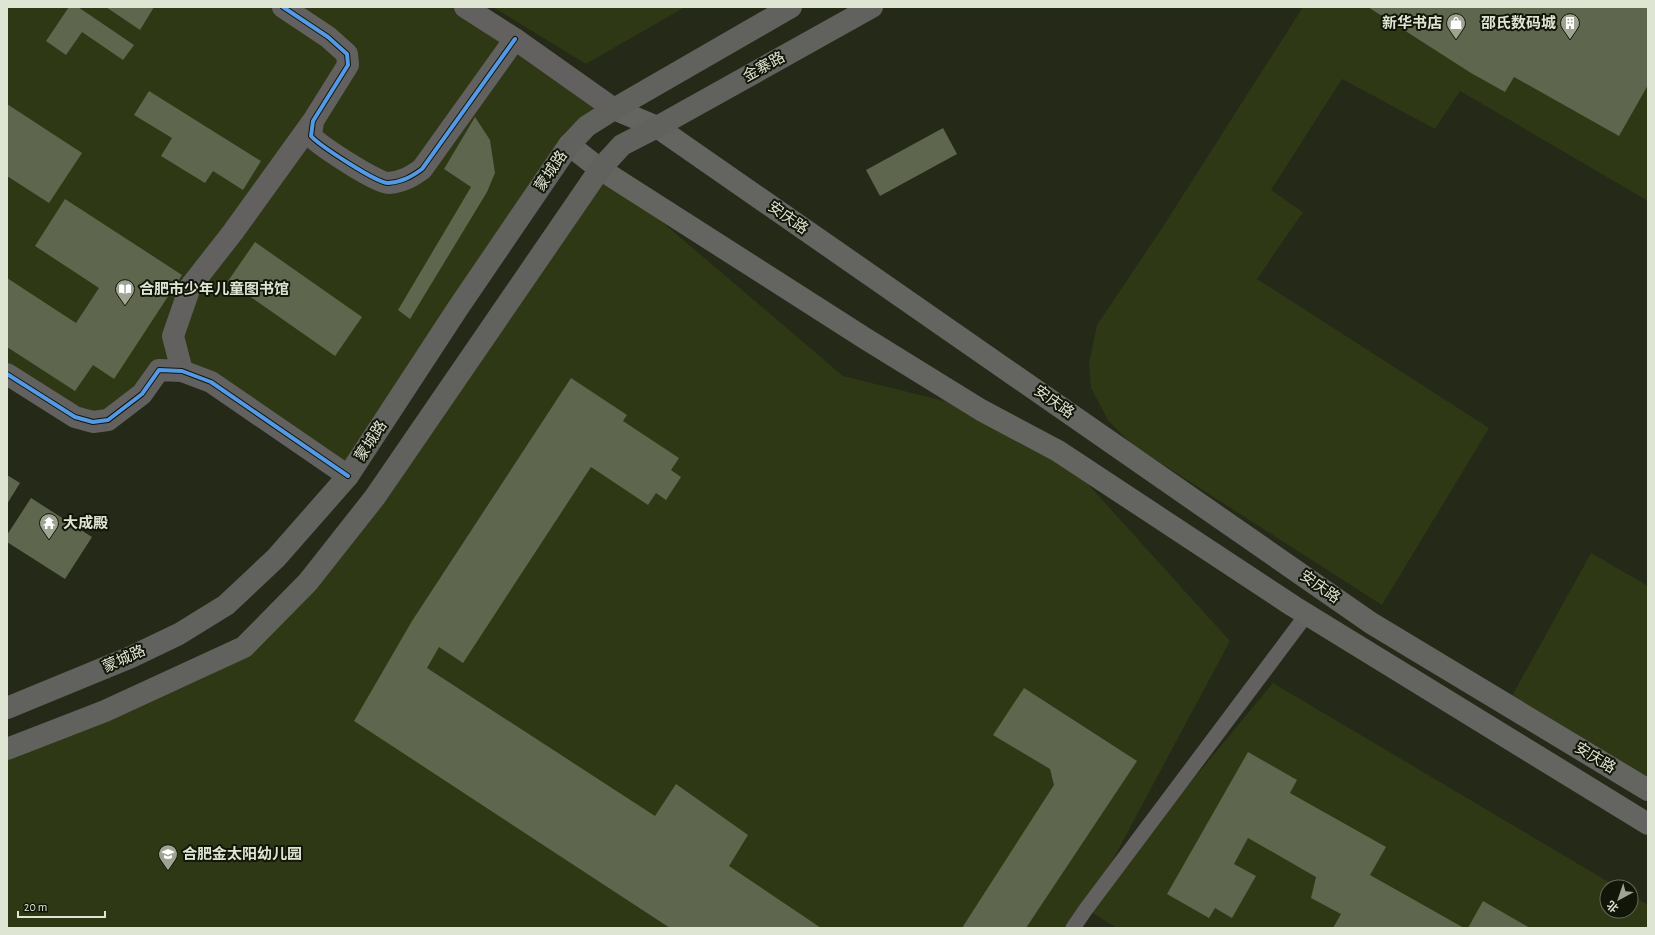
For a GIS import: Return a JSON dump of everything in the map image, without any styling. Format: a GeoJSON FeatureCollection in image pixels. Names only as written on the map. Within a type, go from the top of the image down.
{"type":"FeatureCollection","features":[{"type":"Feature","properties":{"kind":"main road"},"geometry":{"type":"LineString","coordinates":[[614,109],[791,7]]}},
{"type":"Feature","properties":{"kind":"main road","name":"金寨路"},"geometry":{"type":"LineString","coordinates":[[600,169],[622,145],[872,7]]}},
{"type":"Feature","properties":{"kind":"main road","name":"安庆路"},"geometry":{"type":"LineString","coordinates":[[614,109],[657,127],[1371,623],[1648,790]]}},
{"type":"Feature","properties":{"kind":"main road","name":"蒙城路"},"geometry":{"type":"LineString","coordinates":[[7,708],[131,657],[179,634],[226,605],[276,558],[348,476],[458,308],[569,144],[587,126],[614,109]]}},
{"type":"Feature","properties":{"kind":"main road","name":"安庆路"},"geometry":{"type":"LineString","coordinates":[[569,144],[600,169],[866,339],[980,410],[1058,451],[1307,614],[1648,824]]}},
{"type":"Feature","properties":{"kind":"main road"},"geometry":{"type":"LineString","coordinates":[[7,749],[106,711],[244,646],[308,582],[375,497],[600,169]]}},
{"type":"Feature","properties":{"kind":"street"},"geometry":{"type":"LineString","coordinates":[[182,371],[173,336],[190,286],[233,232],[313,121],[348,65],[347,54],[328,37],[283,7]]}},
{"type":"Feature","properties":{"kind":"street","name":"安庆路"},"geometry":{"type":"LineString","coordinates":[[465,7],[515,39],[614,109]]}},
{"type":"Feature","properties":{"kind":"street"},"geometry":{"type":"LineString","coordinates":[[313,121],[311,136],[316,142],[353,166],[386,183],[405,180],[422,169],[515,39]]}},
{"type":"Feature","properties":{"kind":"street"},"geometry":{"type":"LineString","coordinates":[[7,374],[36,394],[75,417],[93,422],[108,420],[142,394],[159,370],[182,371],[210,382],[348,476]]}},
{"type":"Feature","properties":{"kind":"lane"},"geometry":{"type":"LineString","coordinates":[[1074,928],[1086,909],[1307,614]]}},
{"type":"Feature","properties":{"kind":"shaded area"},"geometry":{"type":"Polygon","coordinates":[[[7,7],[465,7],[614,109],[587,126],[348,476],[211,382],[159,370],[108,420],[7,374],[7,7]]]}},
{"type":"Feature","properties":{"kind":"shaded area"},"geometry":{"type":"Polygon","coordinates":[[[493,7],[685,7],[586,64],[493,7]]]}},
{"type":"Feature","properties":{"kind":"shaded area"},"geometry":{"type":"Polygon","coordinates":[[[1303,7],[1648,7],[1648,201],[1460,91],[1435,129],[1342,79],[1271,190],[1303,212],[1257,279],[1489,428],[1382,605],[1131,444],[1108,420],[1091,388],[1089,363],[1097,325],[1164,225],[1303,7]]]}},
{"type":"Feature","properties":{"kind":"shaded area"},"geometry":{"type":"Polygon","coordinates":[[[600,169],[843,376],[981,410],[1058,451],[1230,641],[1088,906],[1273,683],[1604,879],[1599,879],[1599,919],[1639,919],[1639,900],[1648,905],[1648,928],[1117,928],[1086,909],[1073,928],[7,928],[7,749],[244,646],[308,582],[600,169]]]}},
{"type":"Feature","properties":{"kind":"shaded area"},"geometry":{"type":"Polygon","coordinates":[[[1591,553],[1648,586],[1648,790],[1507,705],[1591,553]]]}},
{"type":"Feature","properties":{"kind":"building"},"geometry":{"type":"Polygon","coordinates":[[[69,7],[78,7],[134,45],[123,60],[82,32],[66,55],[46,41],[69,7]]]}},
{"type":"Feature","properties":{"kind":"building"},"geometry":{"type":"Polygon","coordinates":[[[106,7],[154,7],[140,30],[106,7]]]}},
{"type":"Feature","properties":{"kind":"building","name":"邵氏数码城"},"geometry":{"type":"Polygon","coordinates":[[[1368,7],[1648,7],[1648,85],[1619,136],[1514,77],[1505,92],[1471,73],[1368,7]]]}},
{"type":"Feature","properties":{"kind":"building"},"geometry":{"type":"Polygon","coordinates":[[[149,91],[261,161],[243,190],[213,171],[205,183],[161,156],[172,138],[134,115],[149,91]]]}},
{"type":"Feature","properties":{"kind":"building"},"geometry":{"type":"Polygon","coordinates":[[[7,104],[82,153],[49,203],[7,176],[7,104]]]}},
{"type":"Feature","properties":{"kind":"building"},"geometry":{"type":"Polygon","coordinates":[[[475,117],[490,140],[495,173],[487,192],[410,319],[398,310],[471,187],[444,169],[475,117]]]}},
{"type":"Feature","properties":{"kind":"building"},"geometry":{"type":"Polygon","coordinates":[[[943,128],[957,154],[880,196],[866,170],[943,128]]]}},
{"type":"Feature","properties":{"kind":"building","name":"合肥市少年儿童图书馆"},"geometry":{"type":"Polygon","coordinates":[[[65,199],[182,275],[114,379],[93,365],[75,391],[7,347],[7,278],[76,323],[99,288],[35,246],[65,199]]]}},
{"type":"Feature","properties":{"kind":"building"},"geometry":{"type":"Polygon","coordinates":[[[255,242],[362,317],[335,356],[228,281],[255,242]]]}},
{"type":"Feature","properties":{"kind":"building"},"geometry":{"type":"Polygon","coordinates":[[[571,378],[627,415],[623,421],[679,458],[671,470],[681,477],[666,500],[656,493],[648,505],[591,467],[463,663],[439,647],[427,668],[655,816],[676,784],[748,835],[729,866],[821,928],[670,928],[354,721],[412,621],[571,378]]]}},
{"type":"Feature","properties":{"kind":"building"},"geometry":{"type":"Polygon","coordinates":[[[7,475],[20,483],[7,504],[7,475]]]}},
{"type":"Feature","properties":{"kind":"building","name":"大成殿"},"geometry":{"type":"Polygon","coordinates":[[[31,498],[92,537],[65,579],[7,542],[7,535],[31,498]]]}},
{"type":"Feature","properties":{"kind":"building"},"geometry":{"type":"Polygon","coordinates":[[[1024,688],[1137,761],[1026,928],[962,928],[1054,785],[1050,769],[993,735],[1024,688]]]}},
{"type":"Feature","properties":{"kind":"building"},"geometry":{"type":"Polygon","coordinates":[[[1248,752],[1297,780],[1290,793],[1386,847],[1370,875],[1464,928],[1333,928],[1341,914],[1311,898],[1316,877],[1248,838],[1234,864],[1256,876],[1232,918],[1215,908],[1209,918],[1167,894],[1248,752]]]}},
{"type":"Feature","properties":{"kind":"building"},"geometry":{"type":"Polygon","coordinates":[[[1483,901],[1530,928],[1468,928],[1483,901]]]}},
{"type":"Feature","properties":{"kind":"cycle path"},"geometry":{"type":"LineString","coordinates":[[283,7],[328,37],[347,54],[348,65],[313,121],[311,136],[325,148],[349,163],[373,177],[388,183],[406,179],[422,169],[515,39]]}},
{"type":"Feature","properties":{"kind":"cycle path"},"geometry":{"type":"LineString","coordinates":[[7,374],[75,417],[93,422],[108,420],[142,394],[159,370],[182,371],[211,382],[348,476]]}},
{"type":"Feature","properties":{"kind":"place","name":"新华书店"},"geometry":{"type":"Point","coordinates":[1456,40]}},
{"type":"Feature","properties":{"kind":"place","name":"邵氏数码城"},"geometry":{"type":"Point","coordinates":[1570,40]}},
{"type":"Feature","properties":{"kind":"place","name":"合肥市少年儿童图书馆"},"geometry":{"type":"Point","coordinates":[125,306]}},
{"type":"Feature","properties":{"kind":"place","name":"大成殿"},"geometry":{"type":"Point","coordinates":[49,540]}},
{"type":"Feature","properties":{"kind":"place","name":"合肥金太阳幼儿园"},"geometry":{"type":"Point","coordinates":[168,871]}}]}
